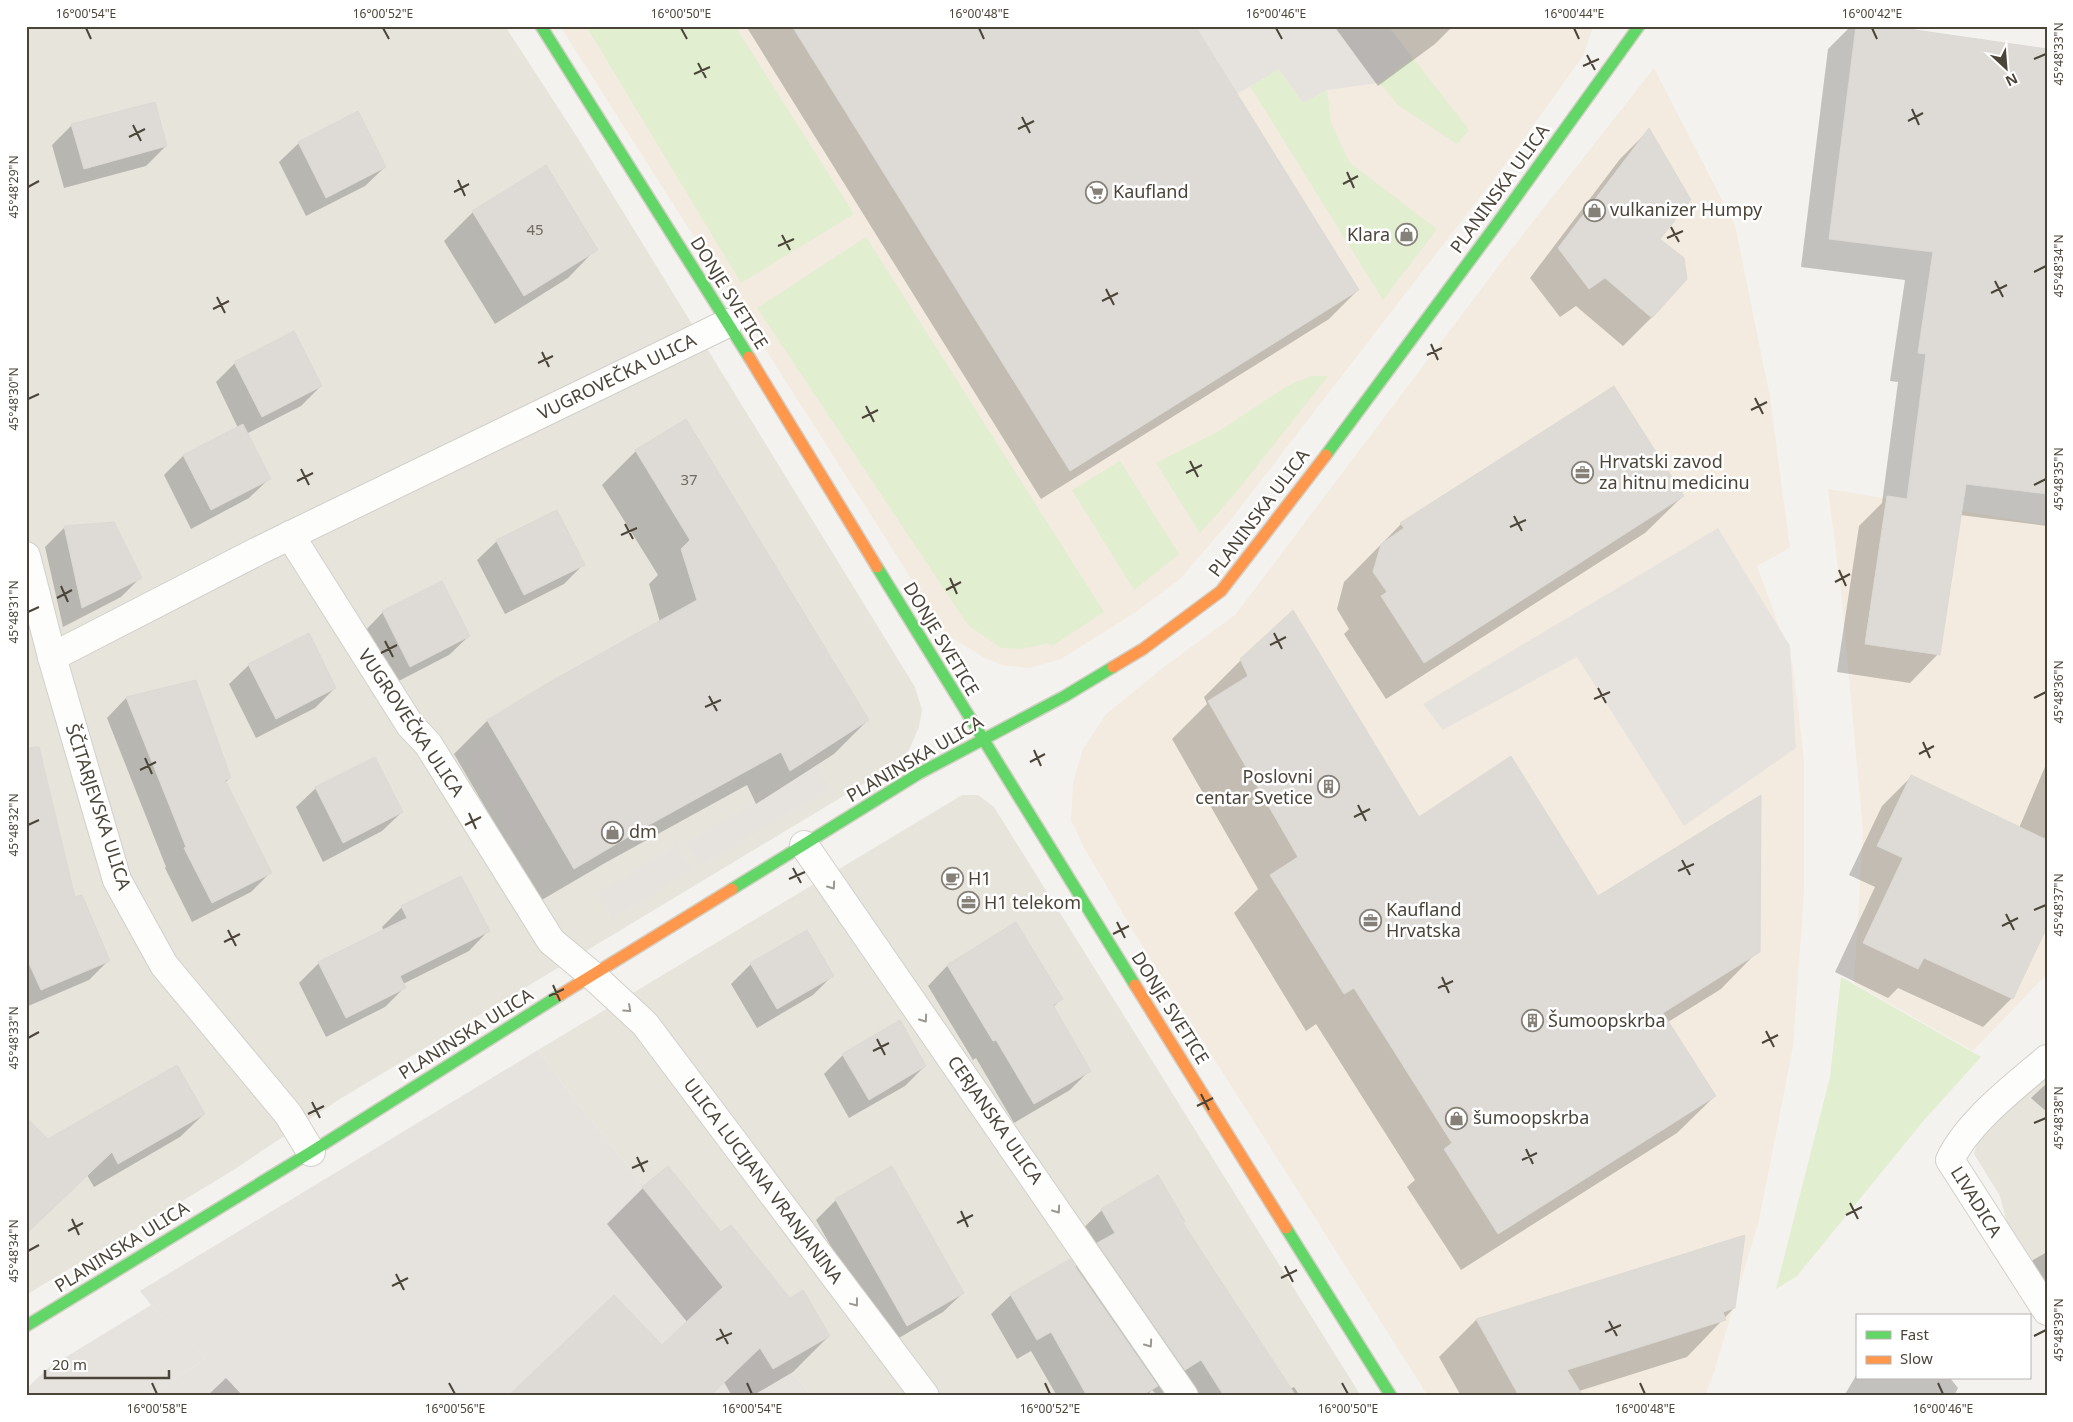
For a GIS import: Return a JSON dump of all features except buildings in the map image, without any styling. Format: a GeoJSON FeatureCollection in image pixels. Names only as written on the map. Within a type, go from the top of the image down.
{"type":"FeatureCollection","features":[{"type":"Feature","properties":{"kind":"street","name":"DONJE SVETICE"},"geometry":{"type":"LineString","coordinates":[[541,26],[728,323],[982,740],[1391,1396]]}},
{"type":"Feature","properties":{"kind":"street","name":"PLANINSKA ULICA"},"geometry":{"type":"LineString","coordinates":[[26,1326],[311,1152],[592,975],[918,774],[1065,696],[1143,649],[1221,592],[1282,514],[1496,225],[1636,28]]}},
{"type":"Feature","properties":{"kind":"street","name":"VUGROVEČKA ULICA"},"geometry":{"type":"LineString","coordinates":[[52,657],[290,535],[728,323]]}},
{"type":"Feature","properties":{"kind":"street","name":"VUGROVEČKA ULICA"},"geometry":{"type":"LineString","coordinates":[[290,535],[410,724],[428,744],[551,942],[592,975]]}},
{"type":"Feature","properties":{"kind":"street","name":"ŠČITARJEVSKA ULICA"},"geometry":{"type":"LineString","coordinates":[[26,556],[52,657],[118,880],[164,965],[288,1114],[311,1152]]}},
{"type":"Feature","properties":{"kind":"street","name":"CERJANSKA ULICA"},"geometry":{"type":"LineString","coordinates":[[804,845],[1184,1396]]}},
{"type":"Feature","properties":{"kind":"street","name":"ULICA LUCIJANA VRANJANINA"},"geometry":{"type":"LineString","coordinates":[[592,975],[645,1024],[925,1396]]}},
{"type":"Feature","properties":{"kind":"street","name":"LIVADICA"},"geometry":{"type":"LineString","coordinates":[[2047,1059],[1998,1100],[1955,1149],[1950,1160],[2047,1312]]}},
{"type":"Feature","properties":{"kind":"shaded area"},"geometry":{"type":"Polygon","coordinates":[[[26,26],[505,26],[579,140],[915,687],[922,710],[919,727],[909,750],[890,768],[340,1099],[232,1171],[26,1295],[26,26]]]}},
{"type":"Feature","properties":{"kind":"shaded area"},"geometry":{"type":"Polygon","coordinates":[[[560,26],[1592,26],[1592,30],[1583,56],[1504,166],[1229,522],[1180,579],[1133,614],[1061,659],[1030,668],[1002,665],[985,658],[947,635],[560,26]]]}},
{"type":"Feature","properties":{"kind":"shaded area"},"geometry":{"type":"Polygon","coordinates":[[[1195,26],[1388,26],[1413,58],[1380,83],[1327,90],[1303,103],[1279,69],[1237,94],[1195,26]]]}},
{"type":"Feature","properties":{"kind":"shaded area"},"geometry":{"type":"Polygon","coordinates":[[[1654,68],[1735,225],[1770,397],[1790,548],[1757,566],[1793,665],[1804,760],[1804,892],[1793,1047],[1759,1220],[1715,1369],[1705,1396],[1428,1396],[1136,936],[1083,846],[1071,820],[1073,782],[1083,749],[1106,714],[1164,667],[1235,615],[1506,256],[1654,68]]]}},
{"type":"Feature","properties":{"kind":"shaded area"},"geometry":{"type":"Polygon","coordinates":[[[1828,489],[2047,525],[2047,974],[1973,1051],[1854,983],[1863,832],[1842,601],[1828,489]]]}},
{"type":"Feature","properties":{"kind":"shaded area"},"geometry":{"type":"Polygon","coordinates":[[[1718,528],[1790,646],[1796,748],[1684,826],[1577,657],[1443,730],[1423,704],[1718,528]]]}},
{"type":"Feature","properties":{"kind":"shaded area"},"geometry":{"type":"Polygon","coordinates":[[[492,739],[548,833],[521,849],[465,755],[492,739]]]}},
{"type":"Feature","properties":{"kind":"shaded area"},"geometry":{"type":"Polygon","coordinates":[[[815,765],[829,789],[700,866],[686,842],[815,765]]]}},
{"type":"Feature","properties":{"kind":"shaded area"},"geometry":{"type":"Polygon","coordinates":[[[962,795],[978,795],[994,807],[1361,1396],[811,1396],[561,1082],[538,1050],[962,795]]]}},
{"type":"Feature","properties":{"kind":"shaded area"},"geometry":{"type":"Polygon","coordinates":[[[677,845],[692,870],[612,919],[597,894],[677,845]]]}},
{"type":"Feature","properties":{"kind":"shaded area"},"geometry":{"type":"Polygon","coordinates":[[[538,1050],[561,1082],[811,1396],[146,1396],[206,1359],[151,1305],[140,1291],[538,1050]]]}},
{"type":"Feature","properties":{"kind":"shaded area"},"geometry":{"type":"Polygon","coordinates":[[[2047,1069],[2047,1295],[2011,1238],[2000,1196],[1974,1154],[1979,1136],[2047,1069]]]}},
{"type":"Feature","properties":{"kind":"shaded area"},"geometry":{"type":"Polygon","coordinates":[[[151,1305],[206,1359],[146,1396],[26,1396],[26,1389],[48,1368],[151,1305]]]}},
{"type":"Feature","properties":{"kind":"green space"},"geometry":{"type":"Polygon","coordinates":[[[586,26],[735,26],[854,214],[741,283],[586,26]]]}},
{"type":"Feature","properties":{"kind":"green space"},"geometry":{"type":"Polygon","coordinates":[[[1413,58],[1469,130],[1457,144],[1398,105],[1380,83],[1413,58]]]}},
{"type":"Feature","properties":{"kind":"green space"},"geometry":{"type":"Polygon","coordinates":[[[1279,69],[1303,103],[1327,90],[1331,123],[1350,163],[1437,229],[1383,300],[1250,86],[1279,69]]]}},
{"type":"Feature","properties":{"kind":"green space"},"geometry":{"type":"Polygon","coordinates":[[[866,237],[1104,612],[1052,646],[1048,643],[1021,649],[1001,648],[968,625],[757,308],[866,237]]]}},
{"type":"Feature","properties":{"kind":"green space"},"geometry":{"type":"Polygon","coordinates":[[[1311,376],[1328,376],[1234,495],[1200,533],[1156,463],[1219,431],[1287,386],[1311,376]]]}},
{"type":"Feature","properties":{"kind":"green space"},"geometry":{"type":"Polygon","coordinates":[[[1120,461],[1179,554],[1134,590],[1072,490],[1120,461]]]}},
{"type":"Feature","properties":{"kind":"green space"},"geometry":{"type":"Polygon","coordinates":[[[1841,977],[1981,1057],[1925,1119],[1797,1276],[1776,1289],[1830,1077],[1841,977]]]}},
{"type":"Feature","properties":{"kind":"traffic: fast"},"geometry":{"type":"LineString","coordinates":[[541,26],[749,357]]}},
{"type":"Feature","properties":{"kind":"traffic: fast"},"geometry":{"type":"LineString","coordinates":[[1326,455],[1496,225],[1639,26]]}},
{"type":"Feature","properties":{"kind":"traffic: fast"},"geometry":{"type":"LineString","coordinates":[[877,567],[1135,985]]}},
{"type":"Feature","properties":{"kind":"traffic: fast"},"geometry":{"type":"LineString","coordinates":[[732,889],[918,774],[1065,696],[1113,667]]}},
{"type":"Feature","properties":{"kind":"traffic: fast"},"geometry":{"type":"LineString","coordinates":[[26,1326],[311,1152],[560,995]]}},
{"type":"Feature","properties":{"kind":"traffic: fast"},"geometry":{"type":"LineString","coordinates":[[1286,1228],[1391,1396]]}},
{"type":"Feature","properties":{"kind":"traffic: slow"},"geometry":{"type":"LineString","coordinates":[[749,357],[877,567]]}},
{"type":"Feature","properties":{"kind":"traffic: slow"},"geometry":{"type":"LineString","coordinates":[[1113,667],[1143,649],[1221,591],[1326,455]]}},
{"type":"Feature","properties":{"kind":"traffic: slow"},"geometry":{"type":"LineString","coordinates":[[560,995],[732,889]]}},
{"type":"Feature","properties":{"kind":"traffic: slow"},"geometry":{"type":"LineString","coordinates":[[1135,985],[1286,1228]]}},
{"type":"Feature","properties":{"kind":"place","name":"Kaufland"},"geometry":{"type":"Point","coordinates":[1097,192]}},
{"type":"Feature","properties":{"kind":"place","name":"vulkanizer Humpy"},"geometry":{"type":"Point","coordinates":[1594,210]}},
{"type":"Feature","properties":{"kind":"place","name":"Klara"},"geometry":{"type":"Point","coordinates":[1406,235]}},
{"type":"Feature","properties":{"kind":"place","name":"Hrvatski zavod za hitnu medicinu"},"geometry":{"type":"Point","coordinates":[1583,472]}},
{"type":"Feature","properties":{"kind":"place","name":"Poslovni centar Svetice"},"geometry":{"type":"Point","coordinates":[1329,787]}},
{"type":"Feature","properties":{"kind":"place","name":"dm"},"geometry":{"type":"Point","coordinates":[613,832]}},
{"type":"Feature","properties":{"kind":"place","name":"H1"},"geometry":{"type":"Point","coordinates":[952,879]}},
{"type":"Feature","properties":{"kind":"place","name":"H1 telekom"},"geometry":{"type":"Point","coordinates":[968,903]}},
{"type":"Feature","properties":{"kind":"place","name":"Kaufland Hrvatska"},"geometry":{"type":"Point","coordinates":[1370,920]}},
{"type":"Feature","properties":{"kind":"place","name":"Šumoopskrba"},"geometry":{"type":"Point","coordinates":[1532,1021]}},
{"type":"Feature","properties":{"kind":"place","name":"šumoopskrba"},"geometry":{"type":"Point","coordinates":[1457,1118]}}]}
